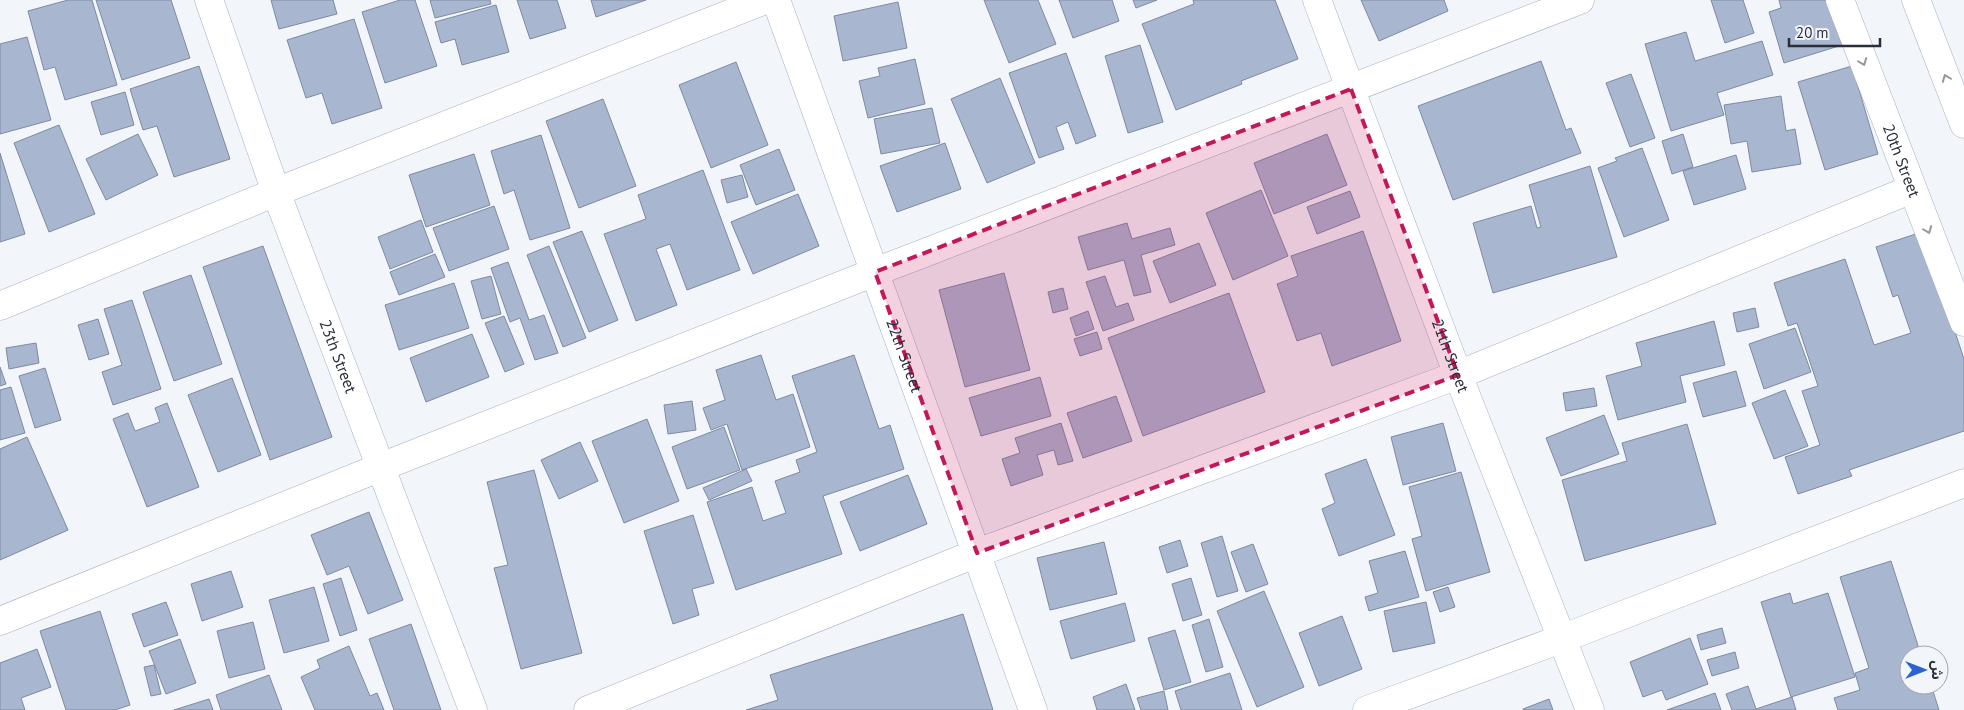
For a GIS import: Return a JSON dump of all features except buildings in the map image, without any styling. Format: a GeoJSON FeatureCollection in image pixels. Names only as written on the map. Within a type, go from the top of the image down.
{"type":"FeatureCollection","features":[{"type":"Feature","properties":{"kind":"street","name":"23th Street"},"geometry":{"type":"LineString","coordinates":[[209,0],[276,192],[473,710]]}},
{"type":"Feature","properties":{"kind":"street"},"geometry":{"type":"LineString","coordinates":[[0,306],[276,192],[765,0]]}},
{"type":"Feature","properties":{"kind":"street","name":"22th Street"},"geometry":{"type":"LineString","coordinates":[[776,0],[1033,710]]}},
{"type":"Feature","properties":{"kind":"street","name":"21th Street"},"geometry":{"type":"LineString","coordinates":[[1317,0],[1458,375],[1590,710]]}},
{"type":"Feature","properties":{"kind":"street"},"geometry":{"type":"LineString","coordinates":[[0,621],[381,467],[875,272],[1580,0]]}},
{"type":"Feature","properties":{"kind":"street","name":"20th Street"},"geometry":{"type":"LineString","coordinates":[[1840,0],[1964,322]]}},
{"type":"Feature","properties":{"kind":"street"},"geometry":{"type":"LineString","coordinates":[[1916,0],[1964,124]]}},
{"type":"Feature","properties":{"kind":"street"},"geometry":{"type":"LineString","coordinates":[[588,710],[977,553],[1458,375],[1912,189]]}},
{"type":"Feature","properties":{"kind":"street"},"geometry":{"type":"LineString","coordinates":[[1367,710],[1561,639],[1964,484]]}},
{"type":"Feature","properties":{"kind":"highlighted area"},"geometry":{"type":"Polygon","coordinates":[[[1351,89],[1458,375],[977,553],[875,272],[1351,89]]]}}]}
